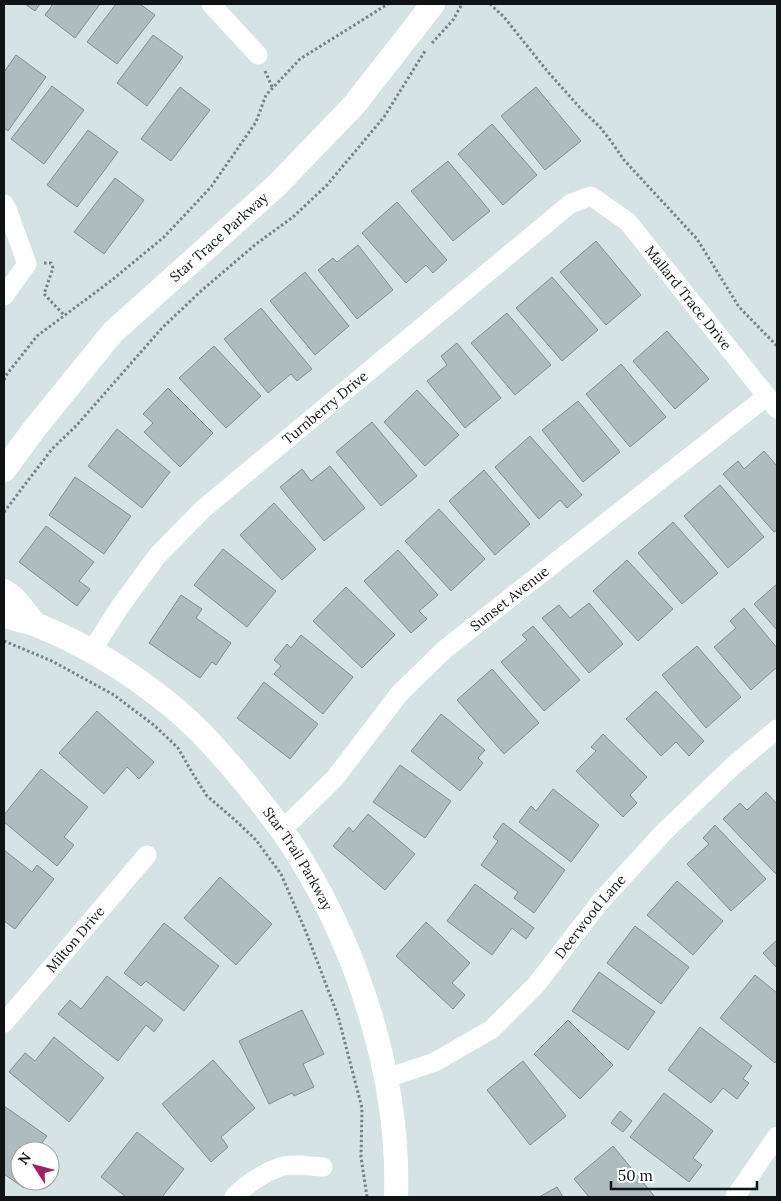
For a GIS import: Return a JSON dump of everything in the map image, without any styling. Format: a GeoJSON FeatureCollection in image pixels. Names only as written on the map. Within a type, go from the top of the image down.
{"type":"FeatureCollection","features":[{"type":"Feature","properties":{"kind":"street"},"geometry":{"type":"LineString","coordinates":[[211,4],[258,55]]}},
{"type":"Feature","properties":{"kind":"street","name":"Star Trace Parkway"},"geometry":{"type":"LineString","coordinates":[[4,470],[35,428],[113,332],[283,178],[354,105],[433,4]]}},
{"type":"Feature","properties":{"kind":"street","name":"Mallard Trace Drive"},"geometry":{"type":"LineString","coordinates":[[591,196],[628,222],[772,402]]}},
{"type":"Feature","properties":{"kind":"street","name":"Turnberry Drive"},"geometry":{"type":"LineString","coordinates":[[91,652],[119,608],[158,556],[202,509],[570,204],[591,196]]}},
{"type":"Feature","properties":{"kind":"street"},"geometry":{"type":"LineString","coordinates":[[4,204],[27,264],[4,296]]}},
{"type":"Feature","properties":{"kind":"street","name":"Sunset Avenue"},"geometry":{"type":"LineString","coordinates":[[282,830],[335,778],[399,694],[444,650],[772,402]]}},
{"type":"Feature","properties":{"kind":"street","name":"Star Trail Parkway"},"geometry":{"type":"LineString","coordinates":[[4,591],[14,598],[35,624]]}},
{"type":"Feature","properties":{"kind":"street","name":"Star Trail Parkway"},"geometry":{"type":"LineString","coordinates":[[4,616],[35,624],[91,652],[147,687],[178,712],[212,744],[250,788],[299,855],[315,883],[346,947],[369,1014],[387,1078],[395,1140],[396,1197]]}},
{"type":"Feature","properties":{"kind":"street","name":"Deerwood Lane"},"geometry":{"type":"LineString","coordinates":[[387,1078],[435,1062],[492,1029],[536,985],[600,902],[663,833],[734,765],[777,729]]}},
{"type":"Feature","properties":{"kind":"street","name":"Milton Drive"},"geometry":{"type":"LineString","coordinates":[[4,1023],[147,855]]}},
{"type":"Feature","properties":{"kind":"street"},"geometry":{"type":"LineString","coordinates":[[735,1197],[777,1136]]}},
{"type":"Feature","properties":{"kind":"street"},"geometry":{"type":"LineString","coordinates":[[234,1197],[262,1175],[281,1167],[302,1165],[323,1167]]}},
{"type":"Feature","properties":{"kind":"path"},"geometry":{"type":"LineString","coordinates":[[4,380],[37,336],[112,280],[164,237],[211,187],[256,122],[266,95],[300,59],[388,4]]}},
{"type":"Feature","properties":{"kind":"path"},"geometry":{"type":"LineString","coordinates":[[4,512],[52,449],[77,425],[162,328],[201,291],[256,244],[293,217],[327,185],[384,117],[429,47],[452,20],[462,4]]}},
{"type":"Feature","properties":{"kind":"path"},"geometry":{"type":"LineString","coordinates":[[490,4],[504,17],[548,72],[600,127],[624,160],[697,239],[739,307],[777,346]]}},
{"type":"Feature","properties":{"kind":"path"},"geometry":{"type":"LineString","coordinates":[[27,264],[51,263],[53,268],[44,294],[64,315]]}},
{"type":"Feature","properties":{"kind":"path"},"geometry":{"type":"LineString","coordinates":[[4,641],[52,662],[114,694],[155,726],[178,748],[207,796],[256,840],[281,874],[306,932],[338,1016],[362,1108],[361,1158],[367,1197]]}},
{"type":"Feature","properties":{"kind":"building"},"geometry":{"type":"Polygon","coordinates":[[[25,4],[40,4],[35,11],[25,4]]]}},
{"type":"Feature","properties":{"kind":"building"},"geometry":{"type":"Polygon","coordinates":[[[53,4],[100,4],[75,38],[45,15],[53,4]]]}},
{"type":"Feature","properties":{"kind":"building"},"geometry":{"type":"Polygon","coordinates":[[[116,4],[140,4],[155,15],[117,64],[87,42],[116,4]]]}},
{"type":"Feature","properties":{"kind":"building"},"geometry":{"type":"Polygon","coordinates":[[[153,35],[183,57],[147,106],[117,83],[153,35]]]}},
{"type":"Feature","properties":{"kind":"building"},"geometry":{"type":"Polygon","coordinates":[[[16,55],[46,77],[8,131],[4,128],[4,72],[16,55]]]}},
{"type":"Feature","properties":{"kind":"building"},"geometry":{"type":"Polygon","coordinates":[[[52,86],[84,110],[44,164],[11,139],[52,86]]]}},
{"type":"Feature","properties":{"kind":"building"},"geometry":{"type":"Polygon","coordinates":[[[180,87],[210,110],[171,161],[141,139],[180,87]]]}},
{"type":"Feature","properties":{"kind":"building"},"geometry":{"type":"Polygon","coordinates":[[[536,87],[581,141],[545,170],[501,116],[536,87]]]}},
{"type":"Feature","properties":{"kind":"building"},"geometry":{"type":"Polygon","coordinates":[[[492,124],[537,175],[503,205],[458,154],[492,124]]]}},
{"type":"Feature","properties":{"kind":"building"},"geometry":{"type":"Polygon","coordinates":[[[88,130],[118,152],[77,207],[47,185],[88,130]]]}},
{"type":"Feature","properties":{"kind":"building"},"geometry":{"type":"Polygon","coordinates":[[[448,161],[490,211],[453,241],[411,191],[448,161]]]}},
{"type":"Feature","properties":{"kind":"building"},"geometry":{"type":"Polygon","coordinates":[[[115,178],[144,200],[104,254],[74,232],[115,178]]]}},
{"type":"Feature","properties":{"kind":"building"},"geometry":{"type":"Polygon","coordinates":[[[397,202],[447,260],[433,273],[426,265],[406,283],[362,233],[397,202]]]}},
{"type":"Feature","properties":{"kind":"building"},"geometry":{"type":"Polygon","coordinates":[[[596,241],[641,295],[606,325],[560,272],[596,241]]]}},
{"type":"Feature","properties":{"kind":"building"},"geometry":{"type":"Polygon","coordinates":[[[358,245],[393,290],[357,319],[318,270],[333,258],[337,262],[358,245]]]}},
{"type":"Feature","properties":{"kind":"building"},"geometry":{"type":"Polygon","coordinates":[[[305,272],[349,326],[315,355],[270,301],[305,272]]]}},
{"type":"Feature","properties":{"kind":"building"},"geometry":{"type":"Polygon","coordinates":[[[552,277],[598,330],[562,361],[516,308],[552,277]]]}},
{"type":"Feature","properties":{"kind":"building"},"geometry":{"type":"Polygon","coordinates":[[[261,308],[312,369],[297,381],[291,374],[268,393],[224,339],[261,308]]]}},
{"type":"Feature","properties":{"kind":"building"},"geometry":{"type":"Polygon","coordinates":[[[507,313],[551,365],[515,395],[471,343],[507,313]]]}},
{"type":"Feature","properties":{"kind":"building"},"geometry":{"type":"Polygon","coordinates":[[[667,331],[709,379],[675,409],[633,361],[667,331]]]}},
{"type":"Feature","properties":{"kind":"building"},"geometry":{"type":"Polygon","coordinates":[[[457,343],[501,398],[465,428],[427,381],[447,365],[441,356],[457,343]]]}},
{"type":"Feature","properties":{"kind":"building"},"geometry":{"type":"Polygon","coordinates":[[[214,346],[261,396],[226,428],[179,378],[214,346]]]}},
{"type":"Feature","properties":{"kind":"building"},"geometry":{"type":"Polygon","coordinates":[[[621,364],[666,417],[630,447],[586,394],[621,364]]]}},
{"type":"Feature","properties":{"kind":"building"},"geometry":{"type":"Polygon","coordinates":[[[168,388],[213,433],[180,467],[144,432],[153,423],[143,414],[168,388]]]}},
{"type":"Feature","properties":{"kind":"building"},"geometry":{"type":"Polygon","coordinates":[[[417,390],[459,435],[425,466],[384,422],[417,390]]]}},
{"type":"Feature","properties":{"kind":"building"},"geometry":{"type":"Polygon","coordinates":[[[578,401],[620,452],[583,482],[542,430],[578,401]]]}},
{"type":"Feature","properties":{"kind":"building"},"geometry":{"type":"Polygon","coordinates":[[[372,422],[417,476],[381,506],[336,452],[372,422]]]}},
{"type":"Feature","properties":{"kind":"building"},"geometry":{"type":"Polygon","coordinates":[[[117,429],[170,472],[142,508],[88,466],[117,429]]]}},
{"type":"Feature","properties":{"kind":"building"},"geometry":{"type":"Polygon","coordinates":[[[530,436],[582,495],[567,508],[560,500],[539,519],[495,467],[530,436]]]}},
{"type":"Feature","properties":{"kind":"building"},"geometry":{"type":"Polygon","coordinates":[[[764,451],[777,466],[777,530],[774,532],[723,474],[738,461],[744,469],[764,451]]]}},
{"type":"Feature","properties":{"kind":"building"},"geometry":{"type":"Polygon","coordinates":[[[330,466],[365,508],[324,541],[280,487],[302,469],[311,481],[330,466]]]}},
{"type":"Feature","properties":{"kind":"building"},"geometry":{"type":"Polygon","coordinates":[[[484,470],[530,524],[495,555],[449,501],[484,470]]]}},
{"type":"Feature","properties":{"kind":"building"},"geometry":{"type":"Polygon","coordinates":[[[75,477],[131,516],[104,554],[49,515],[75,477]]]}},
{"type":"Feature","properties":{"kind":"building"},"geometry":{"type":"Polygon","coordinates":[[[720,485],[764,537],[728,568],[684,516],[720,485]]]}},
{"type":"Feature","properties":{"kind":"building"},"geometry":{"type":"Polygon","coordinates":[[[274,503],[316,549],[282,580],[240,535],[274,503]]]}},
{"type":"Feature","properties":{"kind":"building"},"geometry":{"type":"Polygon","coordinates":[[[439,509],[485,559],[451,591],[405,541],[439,509]]]}},
{"type":"Feature","properties":{"kind":"building"},"geometry":{"type":"Polygon","coordinates":[[[673,522],[718,573],[682,604],[638,553],[673,522]]]}},
{"type":"Feature","properties":{"kind":"building"},"geometry":{"type":"Polygon","coordinates":[[[46,526],[94,562],[79,581],[90,589],[77,606],[19,562],[46,526]]]}},
{"type":"Feature","properties":{"kind":"building"},"geometry":{"type":"Polygon","coordinates":[[[223,549],[276,591],[247,627],[194,585],[223,549]]]}},
{"type":"Feature","properties":{"kind":"building"},"geometry":{"type":"Polygon","coordinates":[[[398,550],[438,595],[419,611],[427,619],[411,633],[364,581],[398,550]]]}},
{"type":"Feature","properties":{"kind":"building"},"geometry":{"type":"Polygon","coordinates":[[[627,560],[673,609],[638,641],[593,591],[627,560]]]}},
{"type":"Feature","properties":{"kind":"building"},"geometry":{"type":"Polygon","coordinates":[[[777,584],[777,630],[754,604],[777,584]]]}},
{"type":"Feature","properties":{"kind":"building"},"geometry":{"type":"Polygon","coordinates":[[[346,587],[395,635],[362,668],[313,621],[346,587]]]}},
{"type":"Feature","properties":{"kind":"building"},"geometry":{"type":"Polygon","coordinates":[[[181,595],[202,609],[196,618],[231,643],[216,665],[212,662],[200,678],[149,643],[181,595]]]}},
{"type":"Feature","properties":{"kind":"building"},"geometry":{"type":"Polygon","coordinates":[[[589,603],[623,644],[589,673],[542,618],[559,605],[570,618],[589,603]]]}},
{"type":"Feature","properties":{"kind":"building"},"geometry":{"type":"Polygon","coordinates":[[[744,608],[777,648],[777,667],[751,690],[714,647],[736,628],[730,621],[744,608]]]}},
{"type":"Feature","properties":{"kind":"building"},"geometry":{"type":"Polygon","coordinates":[[[533,626],[580,680],[544,711],[501,662],[527,640],[522,635],[533,626]]]}},
{"type":"Feature","properties":{"kind":"building"},"geometry":{"type":"Polygon","coordinates":[[[301,635],[353,677],[323,714],[274,674],[281,666],[274,660],[287,644],[291,648],[301,635]]]}},
{"type":"Feature","properties":{"kind":"building"},"geometry":{"type":"Polygon","coordinates":[[[697,646],[741,697],[706,728],[662,675],[697,646]]]}},
{"type":"Feature","properties":{"kind":"building"},"geometry":{"type":"Polygon","coordinates":[[[492,669],[539,723],[504,754],[457,700],[492,669]]]}},
{"type":"Feature","properties":{"kind":"building"},"geometry":{"type":"Polygon","coordinates":[[[264,682],[318,724],[290,759],[237,718],[264,682]]]}},
{"type":"Feature","properties":{"kind":"building"},"geometry":{"type":"Polygon","coordinates":[[[656,691],[704,741],[689,756],[676,742],[661,756],[626,719],[656,691]]]}},
{"type":"Feature","properties":{"kind":"building"},"geometry":{"type":"Polygon","coordinates":[[[97,711],[154,762],[139,779],[127,767],[104,794],[59,753],[97,711]]]}},
{"type":"Feature","properties":{"kind":"building"},"geometry":{"type":"Polygon","coordinates":[[[441,714],[485,750],[478,758],[483,763],[460,791],[411,751],[441,714]]]}},
{"type":"Feature","properties":{"kind":"building"},"geometry":{"type":"Polygon","coordinates":[[[603,734],[647,777],[630,795],[637,803],[623,817],[576,771],[596,751],[591,747],[603,734]]]}},
{"type":"Feature","properties":{"kind":"building"},"geometry":{"type":"Polygon","coordinates":[[[400,765],[451,801],[425,838],[373,802],[400,765]]]}},
{"type":"Feature","properties":{"kind":"building"},"geometry":{"type":"Polygon","coordinates":[[[41,769],[88,807],[64,837],[74,845],[57,866],[4,822],[4,815],[41,769]]]}},
{"type":"Feature","properties":{"kind":"building"},"geometry":{"type":"Polygon","coordinates":[[[553,789],[599,825],[571,862],[519,822],[531,806],[536,811],[553,789]]]}},
{"type":"Feature","properties":{"kind":"building"},"geometry":{"type":"Polygon","coordinates":[[[766,792],[777,804],[777,875],[723,819],[740,803],[747,810],[766,792]]]}},
{"type":"Feature","properties":{"kind":"building"},"geometry":{"type":"Polygon","coordinates":[[[368,814],[415,854],[385,890],[333,846],[349,827],[353,832],[368,814]]]}},
{"type":"Feature","properties":{"kind":"building"},"geometry":{"type":"Polygon","coordinates":[[[503,823],[565,870],[534,913],[514,898],[518,892],[481,865],[498,841],[493,837],[503,823]]]}},
{"type":"Feature","properties":{"kind":"building"},"geometry":{"type":"Polygon","coordinates":[[[715,825],[766,879],[731,911],[687,864],[709,844],[703,838],[715,825]]]}},
{"type":"Feature","properties":{"kind":"building"},"geometry":{"type":"Polygon","coordinates":[[[4,850],[32,872],[37,865],[54,879],[15,929],[4,921],[4,850]]]}},
{"type":"Feature","properties":{"kind":"building"},"geometry":{"type":"Polygon","coordinates":[[[220,877],[272,924],[236,965],[184,918],[220,877]]]}},
{"type":"Feature","properties":{"kind":"building"},"geometry":{"type":"Polygon","coordinates":[[[677,881],[723,921],[693,955],[647,915],[677,881]]]}},
{"type":"Feature","properties":{"kind":"building"},"geometry":{"type":"Polygon","coordinates":[[[475,884],[534,928],[526,939],[512,928],[492,955],[447,921],[475,884]]]}},
{"type":"Feature","properties":{"kind":"building"},"geometry":{"type":"Polygon","coordinates":[[[426,922],[470,963],[452,983],[465,995],[453,1009],[396,956],[426,922]]]}},
{"type":"Feature","properties":{"kind":"building"},"geometry":{"type":"Polygon","coordinates":[[[164,923],[219,966],[184,1011],[146,981],[141,986],[124,973],[164,923]]]}},
{"type":"Feature","properties":{"kind":"building"},"geometry":{"type":"Polygon","coordinates":[[[635,926],[689,967],[661,1004],[607,963],[635,926]]]}},
{"type":"Feature","properties":{"kind":"building"},"geometry":{"type":"Polygon","coordinates":[[[777,940],[777,968],[763,953],[777,940]]]}},
{"type":"Feature","properties":{"kind":"building"},"geometry":{"type":"Polygon","coordinates":[[[599,972],[655,1012],[628,1050],[572,1011],[599,972]]]}},
{"type":"Feature","properties":{"kind":"building"},"geometry":{"type":"Polygon","coordinates":[[[755,975],[777,993],[777,1060],[775,1063],[720,1018],[755,975]]]}},
{"type":"Feature","properties":{"kind":"building"},"geometry":{"type":"Polygon","coordinates":[[[107,976],[163,1020],[154,1032],[146,1025],[118,1061],[58,1014],[70,1000],[81,1009],[107,976]]]}},
{"type":"Feature","properties":{"kind":"building"},"geometry":{"type":"Polygon","coordinates":[[[302,1010],[324,1054],[303,1064],[314,1087],[294,1096],[292,1093],[269,1104],[239,1041],[302,1010]]]}},
{"type":"Feature","properties":{"kind":"building"},"geometry":{"type":"Polygon","coordinates":[[[568,1020],[613,1065],[580,1099],[534,1054],[568,1020]]]}},
{"type":"Feature","properties":{"kind":"building"},"geometry":{"type":"Polygon","coordinates":[[[700,1027],[752,1066],[743,1079],[749,1083],[737,1099],[723,1088],[711,1103],[668,1070],[700,1027]]]}},
{"type":"Feature","properties":{"kind":"building"},"geometry":{"type":"Polygon","coordinates":[[[54,1037],[104,1078],[69,1122],[9,1072],[25,1053],[35,1061],[54,1037]]]}},
{"type":"Feature","properties":{"kind":"building"},"geometry":{"type":"Polygon","coordinates":[[[213,1060],[255,1108],[221,1137],[228,1147],[211,1162],[162,1104],[213,1060]]]}},
{"type":"Feature","properties":{"kind":"building"},"geometry":{"type":"Polygon","coordinates":[[[523,1061],[566,1116],[530,1145],[487,1090],[523,1061]]]}},
{"type":"Feature","properties":{"kind":"building"},"geometry":{"type":"Polygon","coordinates":[[[664,1093],[713,1131],[693,1158],[702,1165],[689,1182],[630,1137],[664,1093]]]}},
{"type":"Feature","properties":{"kind":"building"},"geometry":{"type":"Polygon","coordinates":[[[4,1106],[47,1136],[43,1141],[10,1141],[10,1178],[4,1174],[4,1106]]]}},
{"type":"Feature","properties":{"kind":"building"},"geometry":{"type":"Polygon","coordinates":[[[620,1111],[632,1121],[623,1132],[611,1123],[620,1111]]]}},
{"type":"Feature","properties":{"kind":"building"},"geometry":{"type":"Polygon","coordinates":[[[137,1132],[184,1169],[162,1197],[126,1197],[101,1177],[137,1132]]]}},
{"type":"Feature","properties":{"kind":"building"},"geometry":{"type":"Polygon","coordinates":[[[613,1146],[655,1197],[589,1197],[574,1179],[613,1146]]]}},
{"type":"Feature","properties":{"kind":"building"},"geometry":{"type":"Polygon","coordinates":[[[557,1187],[563,1197],[539,1197],[557,1187]]]}}]}
